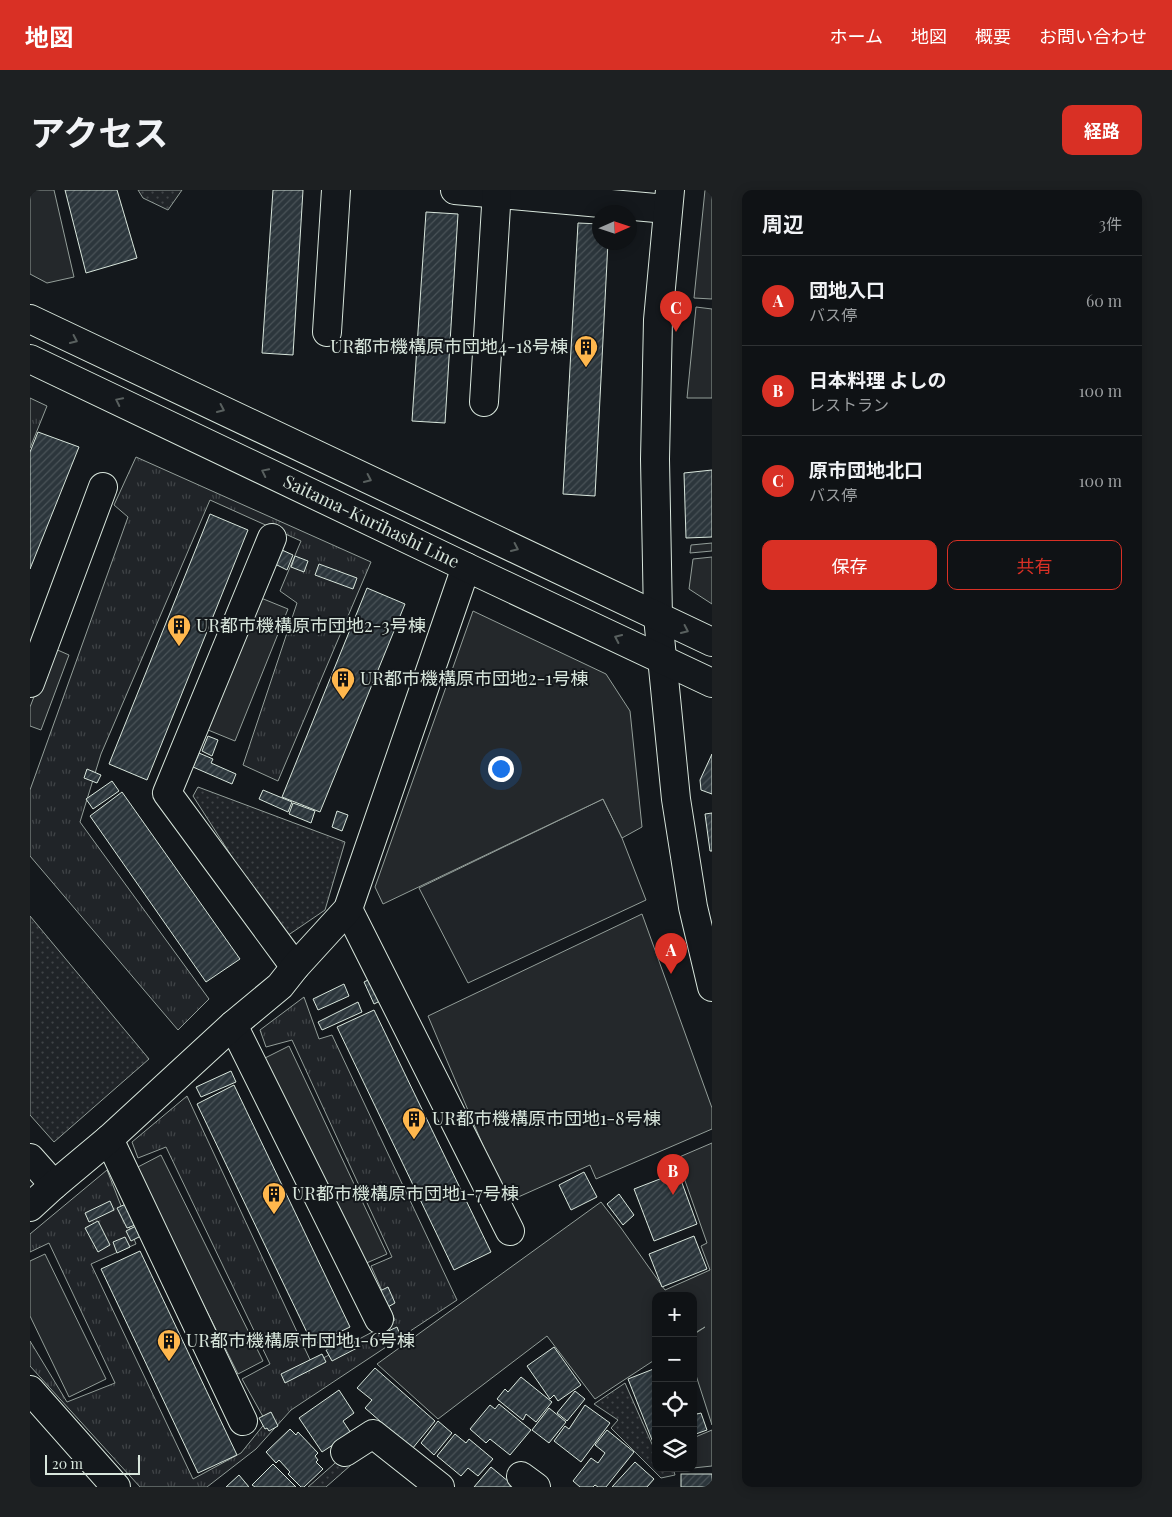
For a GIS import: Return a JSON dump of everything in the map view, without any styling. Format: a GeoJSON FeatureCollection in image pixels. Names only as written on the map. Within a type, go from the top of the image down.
{"type":"FeatureCollection","features":[{"type":"Feature","properties":{"kind":"street"},"geometry":{"type":"LineString","coordinates":[[327,332],[336,190]]}},
{"type":"Feature","properties":{"kind":"street"},"geometry":{"type":"LineString","coordinates":[[455,190],[669,199],[658,320],[655,459],[658,617],[676,799],[693,907],[712,987]]}},
{"type":"Feature","properties":{"kind":"street"},"geometry":{"type":"LineString","coordinates":[[484,402],[497,192]]}},
{"type":"Feature","properties":{"kind":"street","name":"Saitama-Kurihashi Line"},"geometry":{"type":"LineString","coordinates":[[30,319],[712,642]]}},
{"type":"Feature","properties":{"kind":"street","name":"Saitama-Kurihashi Line"},"geometry":{"type":"LineString","coordinates":[[30,359],[712,683]]}},
{"type":"Feature","properties":{"kind":"street"},"geometry":{"type":"LineString","coordinates":[[30,683],[103,487]]}},
{"type":"Feature","properties":{"kind":"street"},"geometry":{"type":"LineString","coordinates":[[272,538],[167,793],[295,967]]}},
{"type":"Feature","properties":{"kind":"street"},"geometry":{"type":"LineString","coordinates":[[30,1207],[109,1139],[233,1025],[280,986],[348,909],[466,567]]}},
{"type":"Feature","properties":{"kind":"street"},"geometry":{"type":"LineString","coordinates":[[348,909],[510,1230]]}},
{"type":"Feature","properties":{"kind":"street"},"geometry":{"type":"LineString","coordinates":[[233,1025],[379,1319]]}},
{"type":"Feature","properties":{"kind":"street"},"geometry":{"type":"LineString","coordinates":[[109,1139],[243,1421]]}},
{"type":"Feature","properties":{"kind":"street"},"geometry":{"type":"LineString","coordinates":[[30,1158],[54,1185]]}},
{"type":"Feature","properties":{"kind":"street"},"geometry":{"type":"LineString","coordinates":[[30,1390],[116,1487]]}},
{"type":"Feature","properties":{"kind":"street"},"geometry":{"type":"LineString","coordinates":[[345,1452],[373,1434],[440,1487]]}},
{"type":"Feature","properties":{"kind":"green space"},"geometry":{"type":"Polygon","coordinates":[[[138,190],[182,190],[168,210],[143,198],[138,190]]]}},
{"type":"Feature","properties":{"kind":"green space"},"geometry":{"type":"Polygon","coordinates":[[[30,398],[47,406],[30,448],[30,398]]]}},
{"type":"Feature","properties":{"kind":"green space"},"geometry":{"type":"Polygon","coordinates":[[[136,457],[371,562],[278,781],[243,765],[297,603],[280,591],[301,541],[210,500],[101,754],[80,822],[209,999],[178,1030],[30,856],[30,790],[128,517],[114,505],[136,457]]]}},
{"type":"Feature","properties":{"kind":"green space"},"geometry":{"type":"Polygon","coordinates":[[[198,787],[345,842],[325,910],[284,938],[193,796],[198,787]]]}},
{"type":"Feature","properties":{"kind":"green space"},"geometry":{"type":"Polygon","coordinates":[[[603,799],[622,838],[646,900],[468,983],[419,888],[603,799]]]}},
{"type":"Feature","properties":{"kind":"green space"},"geometry":{"type":"Polygon","coordinates":[[[30,916],[149,1059],[54,1142],[30,1115],[30,916]]]}},
{"type":"Feature","properties":{"kind":"green space"},"geometry":{"type":"Polygon","coordinates":[[[304,997],[319,1039],[332,1035],[457,1300],[291,1410],[256,1449],[207,1487],[140,1487],[30,1366],[30,1341],[67,1402],[115,1383],[49,1243],[30,1252],[30,1234],[107,1170],[136,1244],[91,1264],[193,1479],[241,1453],[266,1422],[242,1379],[270,1364],[166,1147],[138,1158],[132,1142],[187,1096],[312,1364],[395,1320],[371,1266],[392,1257],[292,1040],[266,1047],[260,1030],[304,997]]]}},
{"type":"Feature","properties":{"kind":"green space"},"geometry":{"type":"Polygon","coordinates":[[[625,1383],[652,1444],[652,1469],[611,1428],[618,1420],[594,1404],[625,1383]]]}},
{"type":"Feature","properties":{"kind":"green space"},"geometry":{"type":"Polygon","coordinates":[[[343,1456],[351,1465],[326,1487],[308,1487],[343,1456]]]}},
{"type":"Feature","properties":{"kind":"green space"},"geometry":{"type":"Polygon","coordinates":[[[655,1472],[674,1472],[675,1475],[661,1478],[655,1472]]]}},
{"type":"Feature","properties":{"kind":"shaded area"},"geometry":{"type":"Polygon","coordinates":[[[30,190],[54,190],[74,277],[47,283],[30,274],[30,190]]]}},
{"type":"Feature","properties":{"kind":"shaded area"},"geometry":{"type":"Polygon","coordinates":[[[705,190],[712,190],[712,299],[694,298],[705,190]]]}},
{"type":"Feature","properties":{"kind":"shaded area"},"geometry":{"type":"Polygon","coordinates":[[[696,307],[712,309],[712,398],[687,398],[696,307]]]}},
{"type":"Feature","properties":{"kind":"shaded area"},"geometry":{"type":"Polygon","coordinates":[[[712,543],[712,551],[690,553],[691,545],[712,543]]]}},
{"type":"Feature","properties":{"kind":"shaded area"},"geometry":{"type":"Polygon","coordinates":[[[712,557],[712,604],[689,589],[693,559],[712,557]]]}},
{"type":"Feature","properties":{"kind":"shaded area"},"geometry":{"type":"Polygon","coordinates":[[[261,598],[288,609],[235,741],[208,730],[261,598]]]}},
{"type":"Feature","properties":{"kind":"shaded area"},"geometry":{"type":"Polygon","coordinates":[[[473,611],[606,674],[630,711],[642,827],[622,838],[603,799],[383,904],[375,887],[473,611]]]}},
{"type":"Feature","properties":{"kind":"shaded area"},"geometry":{"type":"Polygon","coordinates":[[[53,648],[69,655],[41,730],[30,726],[30,707],[53,648]]]}},
{"type":"Feature","properties":{"kind":"shaded area"},"geometry":{"type":"Polygon","coordinates":[[[642,914],[712,1108],[712,1129],[596,1179],[590,1165],[507,1202],[428,1016],[642,914]]]}},
{"type":"Feature","properties":{"kind":"shaded area"},"geometry":{"type":"Polygon","coordinates":[[[289,1046],[387,1254],[362,1265],[265,1058],[289,1046]]]}},
{"type":"Feature","properties":{"kind":"shaded area"},"geometry":{"type":"Polygon","coordinates":[[[712,1143],[712,1425],[697,1378],[697,1332],[705,1327],[697,1332],[697,1292],[652,1292],[652,1362],[595,1399],[547,1336],[438,1419],[377,1364],[601,1202],[665,1290],[710,1270],[701,1246],[707,1243],[677,1158],[712,1143]]]}},
{"type":"Feature","properties":{"kind":"shaded area"},"geometry":{"type":"Polygon","coordinates":[[[161,1155],[263,1361],[238,1374],[136,1168],[161,1155]]]}},
{"type":"Feature","properties":{"kind":"shaded area"},"geometry":{"type":"Polygon","coordinates":[[[45,1254],[106,1379],[69,1397],[30,1316],[30,1261],[45,1254]]]}},
{"type":"Feature","properties":{"kind":"shaded area"},"geometry":{"type":"Polygon","coordinates":[[[712,1430],[712,1466],[697,1468],[697,1436],[712,1430]]]}},
{"type":"Feature","properties":{"kind":"building"},"geometry":{"type":"Polygon","coordinates":[[[65,190],[117,190],[137,258],[86,273],[65,190]]]}},
{"type":"Feature","properties":{"kind":"building"},"geometry":{"type":"Polygon","coordinates":[[[273,190],[303,190],[293,355],[262,353],[273,190]]]}},
{"type":"Feature","properties":{"kind":"building"},"geometry":{"type":"Polygon","coordinates":[[[426,212],[458,214],[445,423],[412,421],[426,212]]]}},
{"type":"Feature","properties":{"kind":"building","name":"UR都市機構原市団地4-18号棟"},"geometry":{"type":"Polygon","coordinates":[[[578,223],[592,224],[592,250],[608,250],[595,496],[563,494],[578,223]]]}},
{"type":"Feature","properties":{"kind":"building"},"geometry":{"type":"Polygon","coordinates":[[[38,432],[79,447],[30,569],[30,452],[38,432]]]}},
{"type":"Feature","properties":{"kind":"building"},"geometry":{"type":"Polygon","coordinates":[[[712,470],[712,537],[686,538],[684,473],[712,470]]]}},
{"type":"Feature","properties":{"kind":"building","name":"UR都市機構原市団地2-3号棟"},"geometry":{"type":"Polygon","coordinates":[[[210,514],[248,530],[147,780],[109,764],[210,514]]]}},
{"type":"Feature","properties":{"kind":"building"},"geometry":{"type":"Polygon","coordinates":[[[282,550],[293,555],[287,570],[275,564],[282,550]]]}},
{"type":"Feature","properties":{"kind":"building"},"geometry":{"type":"Polygon","coordinates":[[[295,556],[308,561],[304,572],[291,567],[295,556]]]}},
{"type":"Feature","properties":{"kind":"building"},"geometry":{"type":"Polygon","coordinates":[[[319,564],[357,578],[353,589],[315,575],[319,564]]]}},
{"type":"Feature","properties":{"kind":"building","name":"UR都市機構原市団地2-1号棟"},"geometry":{"type":"Polygon","coordinates":[[[367,588],[405,604],[320,812],[282,797],[367,588]]]}},
{"type":"Feature","properties":{"kind":"building"},"geometry":{"type":"Polygon","coordinates":[[[208,736],[218,740],[212,756],[202,751],[208,736]]]}},
{"type":"Feature","properties":{"kind":"building"},"geometry":{"type":"Polygon","coordinates":[[[199,753],[213,759],[211,763],[236,774],[232,784],[193,767],[199,753]]]}},
{"type":"Feature","properties":{"kind":"building"},"geometry":{"type":"Polygon","coordinates":[[[712,754],[712,794],[701,790],[700,780],[712,754]]]}},
{"type":"Feature","properties":{"kind":"building"},"geometry":{"type":"Polygon","coordinates":[[[87,769],[101,775],[97,783],[84,778],[87,769]]]}},
{"type":"Feature","properties":{"kind":"building"},"geometry":{"type":"Polygon","coordinates":[[[112,781],[119,791],[93,809],[86,799],[112,781]]]}},
{"type":"Feature","properties":{"kind":"building"},"geometry":{"type":"Polygon","coordinates":[[[263,790],[292,802],[288,812],[259,799],[263,790]]]}},
{"type":"Feature","properties":{"kind":"building"},"geometry":{"type":"Polygon","coordinates":[[[122,792],[240,959],[206,982],[90,816],[122,792]]]}},
{"type":"Feature","properties":{"kind":"building"},"geometry":{"type":"Polygon","coordinates":[[[293,803],[315,811],[311,823],[289,814],[293,803]]]}},
{"type":"Feature","properties":{"kind":"building"},"geometry":{"type":"Polygon","coordinates":[[[337,811],[348,815],[342,831],[332,827],[337,811]]]}},
{"type":"Feature","properties":{"kind":"building"},"geometry":{"type":"Polygon","coordinates":[[[712,813],[712,851],[710,851],[705,814],[712,813]]]}},
{"type":"Feature","properties":{"kind":"building"},"geometry":{"type":"Polygon","coordinates":[[[374,977],[384,999],[374,1004],[364,982],[374,977]]]}},
{"type":"Feature","properties":{"kind":"building"},"geometry":{"type":"Polygon","coordinates":[[[344,984],[349,996],[318,1010],[313,999],[344,984]]]}},
{"type":"Feature","properties":{"kind":"building"},"geometry":{"type":"Polygon","coordinates":[[[358,1002],[362,1012],[322,1030],[318,1022],[358,1002]]]}},
{"type":"Feature","properties":{"kind":"building","name":"UR都市機構原市団地1-8号棟"},"geometry":{"type":"Polygon","coordinates":[[[374,1010],[491,1252],[454,1270],[337,1027],[374,1010]]]}},
{"type":"Feature","properties":{"kind":"building"},"geometry":{"type":"Polygon","coordinates":[[[231,1071],[236,1082],[201,1097],[196,1087],[231,1071]]]}},
{"type":"Feature","properties":{"kind":"building","name":"UR都市機構原市団地1-7号棟"},"geometry":{"type":"Polygon","coordinates":[[[234,1085],[350,1327],[313,1345],[197,1104],[234,1085]]]}},
{"type":"Feature","properties":{"kind":"building"},"geometry":{"type":"Polygon","coordinates":[[[584,1172],[597,1197],[571,1210],[559,1185],[584,1172]]]}},
{"type":"Feature","properties":{"kind":"building"},"geometry":{"type":"Polygon","coordinates":[[[678,1172],[697,1224],[654,1241],[634,1189],[678,1172]]]}},
{"type":"Feature","properties":{"kind":"building"},"geometry":{"type":"Polygon","coordinates":[[[619,1194],[634,1215],[623,1225],[607,1204],[619,1194]]]}},
{"type":"Feature","properties":{"kind":"building"},"geometry":{"type":"Polygon","coordinates":[[[110,1201],[114,1210],[89,1222],[85,1213],[110,1201]]]}},
{"type":"Feature","properties":{"kind":"building"},"geometry":{"type":"Polygon","coordinates":[[[128,1203],[138,1224],[127,1228],[117,1208],[128,1203]]]}},
{"type":"Feature","properties":{"kind":"building"},"geometry":{"type":"Polygon","coordinates":[[[98,1221],[110,1245],[98,1252],[85,1228],[98,1221]]]}},
{"type":"Feature","properties":{"kind":"building"},"geometry":{"type":"Polygon","coordinates":[[[140,1224],[145,1234],[131,1241],[126,1231],[140,1224]]]}},
{"type":"Feature","properties":{"kind":"building"},"geometry":{"type":"Polygon","coordinates":[[[694,1236],[707,1269],[662,1287],[649,1254],[694,1236]]]}},
{"type":"Feature","properties":{"kind":"building"},"geometry":{"type":"Polygon","coordinates":[[[125,1237],[130,1247],[117,1253],[113,1242],[125,1237]]]}},
{"type":"Feature","properties":{"kind":"building","name":"UR都市機構原市団地1-6号棟"},"geometry":{"type":"Polygon","coordinates":[[[140,1251],[237,1455],[198,1473],[101,1269],[140,1251]]]}},
{"type":"Feature","properties":{"kind":"building"},"geometry":{"type":"Polygon","coordinates":[[[388,1287],[395,1303],[386,1308],[378,1292],[388,1287]]]}},
{"type":"Feature","properties":{"kind":"building"},"geometry":{"type":"Polygon","coordinates":[[[397,1327],[401,1337],[389,1343],[384,1333],[397,1327]]]}},
{"type":"Feature","properties":{"kind":"building"},"geometry":{"type":"Polygon","coordinates":[[[351,1337],[357,1348],[332,1361],[326,1350],[351,1337]]]}},
{"type":"Feature","properties":{"kind":"building"},"geometry":{"type":"Polygon","coordinates":[[[554,1347],[581,1385],[558,1401],[554,1395],[550,1399],[527,1366],[554,1347]]]}},
{"type":"Feature","properties":{"kind":"building"},"geometry":{"type":"Polygon","coordinates":[[[322,1354],[326,1362],[285,1383],[281,1374],[322,1354]]]}},
{"type":"Feature","properties":{"kind":"building"},"geometry":{"type":"Polygon","coordinates":[[[375,1368],[435,1421],[412,1449],[365,1408],[372,1400],[357,1388],[375,1368]]]}},
{"type":"Feature","properties":{"kind":"building"},"geometry":{"type":"Polygon","coordinates":[[[652,1370],[652,1440],[628,1379],[652,1370]]]}},
{"type":"Feature","properties":{"kind":"building"},"geometry":{"type":"Polygon","coordinates":[[[521,1377],[552,1402],[536,1422],[526,1414],[523,1420],[497,1399],[505,1389],[508,1392],[521,1377]]]}},
{"type":"Feature","properties":{"kind":"building"},"geometry":{"type":"Polygon","coordinates":[[[339,1390],[354,1413],[343,1421],[351,1433],[322,1452],[299,1418],[339,1390]]]}},
{"type":"Feature","properties":{"kind":"building"},"geometry":{"type":"Polygon","coordinates":[[[575,1391],[585,1399],[567,1421],[557,1413],[575,1391]]]}},
{"type":"Feature","properties":{"kind":"building"},"geometry":{"type":"Polygon","coordinates":[[[499,1404],[531,1430],[510,1455],[490,1439],[486,1443],[470,1429],[490,1405],[495,1409],[499,1404]]]}},
{"type":"Feature","properties":{"kind":"building"},"geometry":{"type":"Polygon","coordinates":[[[585,1405],[610,1423],[581,1462],[554,1441],[565,1426],[569,1429],[585,1405]]]}},
{"type":"Feature","properties":{"kind":"building"},"geometry":{"type":"Polygon","coordinates":[[[549,1408],[566,1422],[549,1443],[532,1430],[549,1408]]]}},
{"type":"Feature","properties":{"kind":"building"},"geometry":{"type":"Polygon","coordinates":[[[271,1412],[278,1426],[269,1431],[267,1428],[265,1429],[259,1418],[271,1412]]]}},
{"type":"Feature","properties":{"kind":"building"},"geometry":{"type":"Polygon","coordinates":[[[701,1413],[707,1430],[697,1434],[697,1414],[701,1413]]]}},
{"type":"Feature","properties":{"kind":"building"},"geometry":{"type":"Polygon","coordinates":[[[438,1421],[452,1433],[434,1455],[421,1443],[438,1421]]]}},
{"type":"Feature","properties":{"kind":"building"},"geometry":{"type":"Polygon","coordinates":[[[290,1429],[296,1435],[298,1432],[318,1453],[315,1456],[318,1460],[316,1462],[323,1469],[304,1487],[301,1487],[288,1474],[290,1472],[279,1460],[276,1463],[266,1452],[290,1429]]]}},
{"type":"Feature","properties":{"kind":"building"},"geometry":{"type":"Polygon","coordinates":[[[607,1430],[634,1452],[606,1487],[595,1485],[593,1487],[580,1487],[573,1481],[591,1458],[598,1463],[605,1453],[595,1445],[607,1430]]]}},
{"type":"Feature","properties":{"kind":"building"},"geometry":{"type":"Polygon","coordinates":[[[455,1434],[466,1443],[469,1439],[493,1459],[478,1476],[468,1468],[461,1476],[437,1456],[455,1434]]]}},
{"type":"Feature","properties":{"kind":"building"},"geometry":{"type":"Polygon","coordinates":[[[635,1462],[654,1479],[647,1487],[612,1487],[635,1462]]]}},
{"type":"Feature","properties":{"kind":"building"},"geometry":{"type":"Polygon","coordinates":[[[273,1464],[296,1487],[255,1487],[252,1485],[273,1464]]]}},
{"type":"Feature","properties":{"kind":"building"},"geometry":{"type":"Polygon","coordinates":[[[491,1467],[515,1487],[474,1487],[491,1467]]]}},
{"type":"Feature","properties":{"kind":"building"},"geometry":{"type":"Polygon","coordinates":[[[681,1474],[712,1474],[712,1487],[681,1487],[681,1474]]]}},
{"type":"Feature","properties":{"kind":"building"},"geometry":{"type":"Polygon","coordinates":[[[239,1475],[249,1487],[226,1487],[239,1475]]]}},
{"type":"Feature","properties":{"kind":"place","name":"原市団地北口"},"geometry":{"type":"Point","coordinates":[676,332]}},
{"type":"Feature","properties":{"kind":"place","name":"UR都市機構原市団地4-18号棟"},"geometry":{"type":"Point","coordinates":[586,368]}},
{"type":"Feature","properties":{"kind":"place","name":"UR都市機構原市団地2-3号棟"},"geometry":{"type":"Point","coordinates":[179,647]}},
{"type":"Feature","properties":{"kind":"place","name":"UR都市機構原市団地2-1号棟"},"geometry":{"type":"Point","coordinates":[343,700]}},
{"type":"Feature","properties":{"kind":"place","name":"団地入口"},"geometry":{"type":"Point","coordinates":[671,974]}},
{"type":"Feature","properties":{"kind":"place","name":"UR都市機構原市団地1-8号棟"},"geometry":{"type":"Point","coordinates":[414,1140]}},
{"type":"Feature","properties":{"kind":"place","name":"日本料理 よしの"},"geometry":{"type":"Point","coordinates":[673,1195]}},
{"type":"Feature","properties":{"kind":"place","name":"UR都市機構原市団地1-7号棟"},"geometry":{"type":"Point","coordinates":[274,1215]}},
{"type":"Feature","properties":{"kind":"place","name":"UR都市機構原市団地1-6号棟"},"geometry":{"type":"Point","coordinates":[169,1362]}}]}
